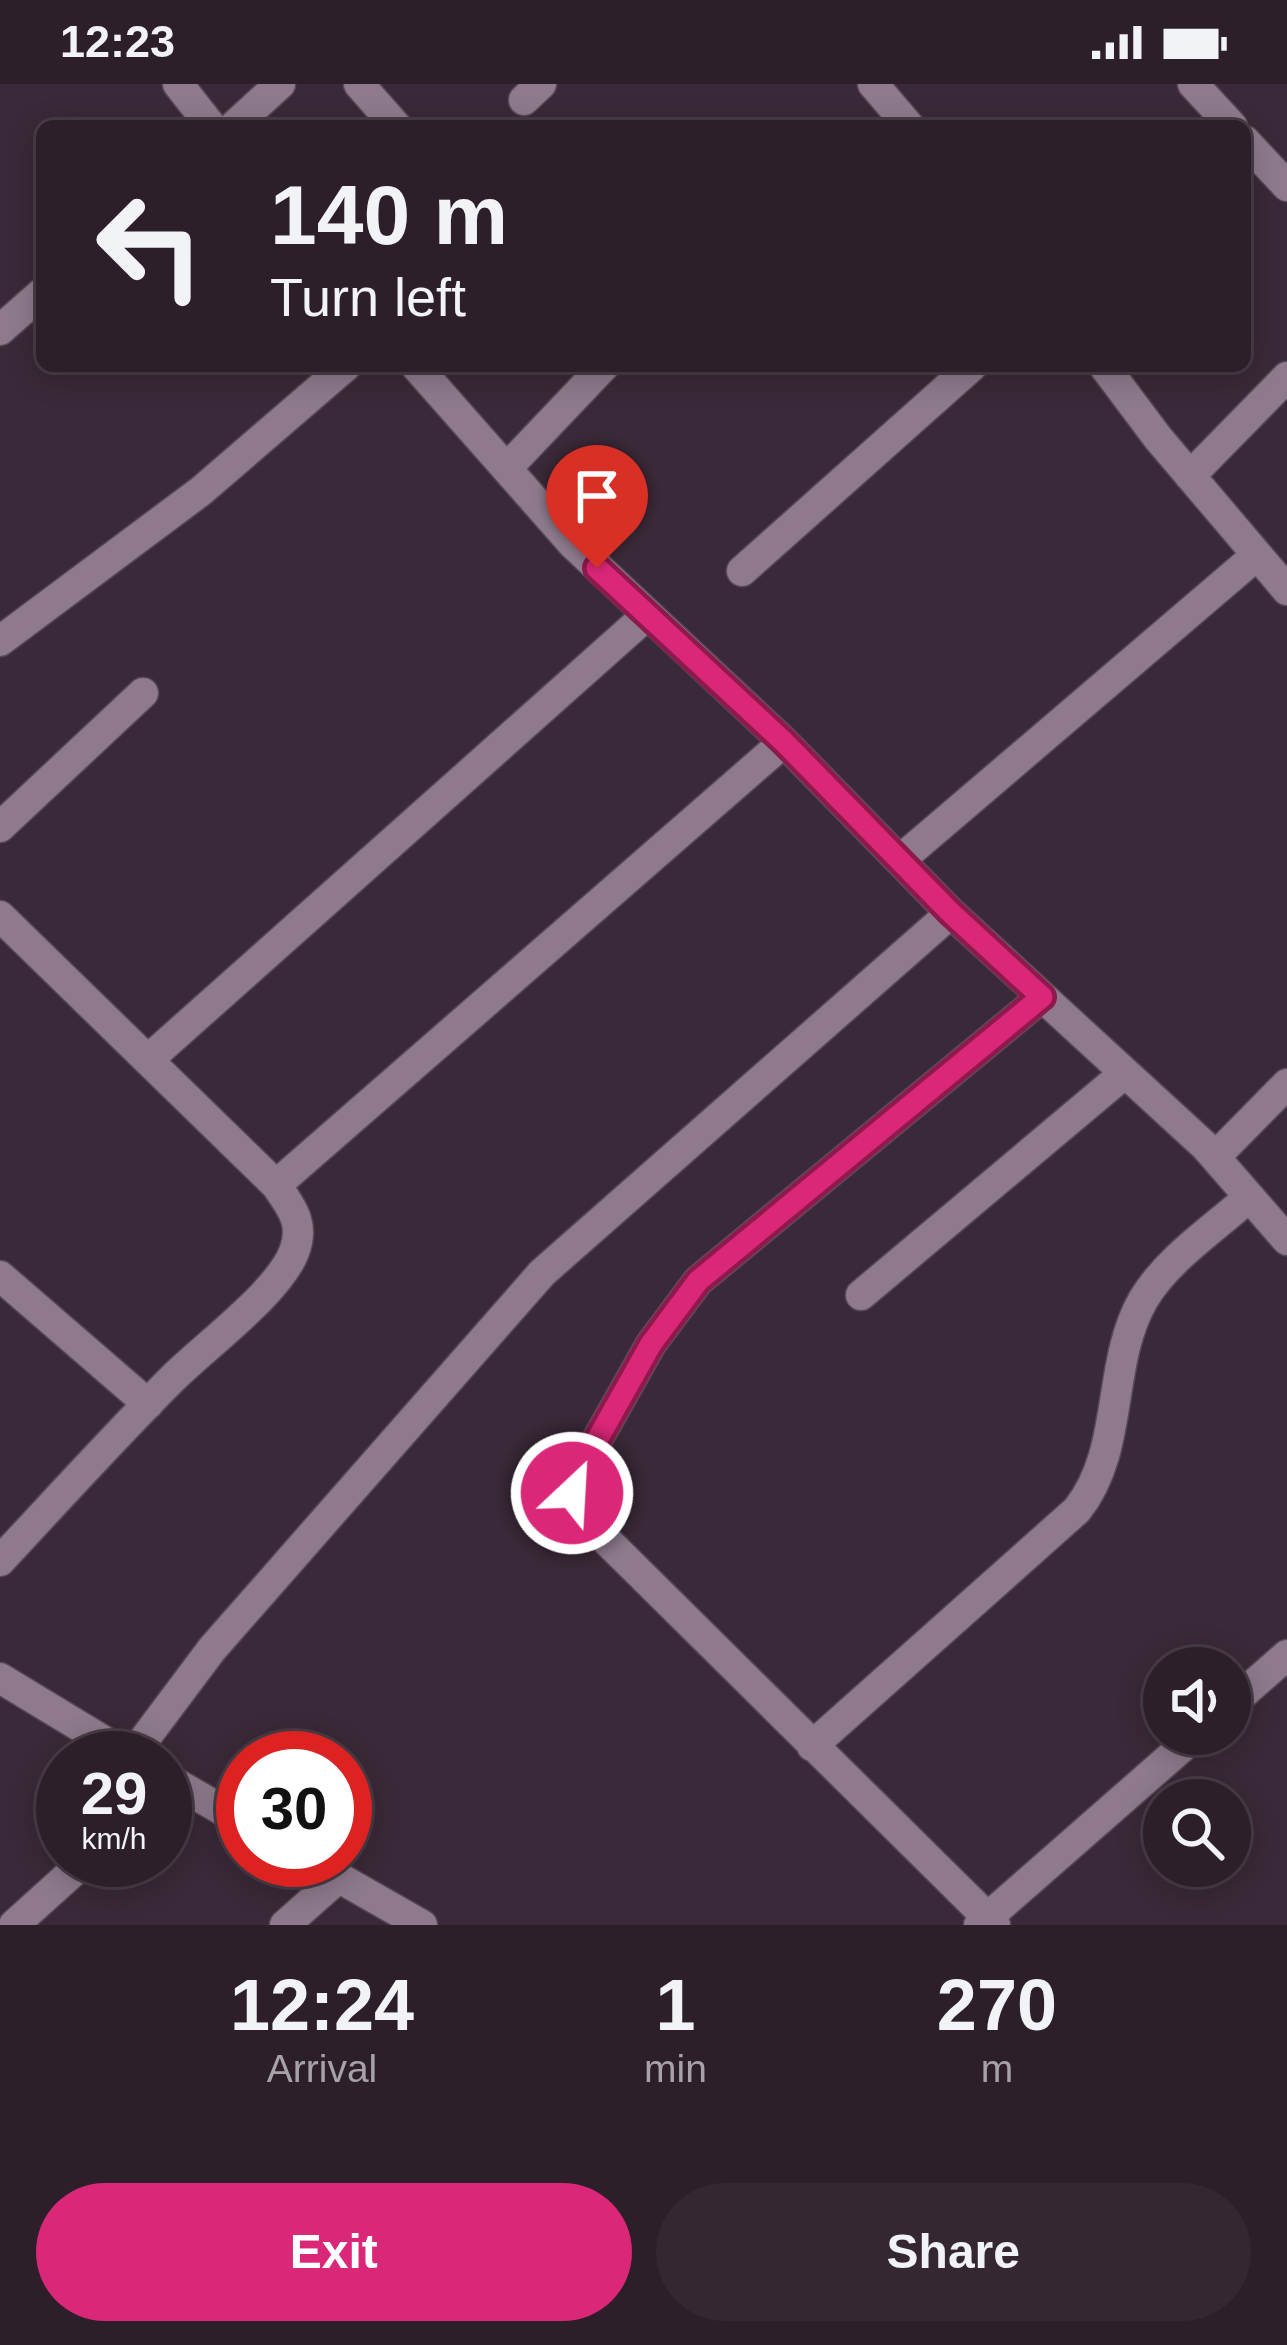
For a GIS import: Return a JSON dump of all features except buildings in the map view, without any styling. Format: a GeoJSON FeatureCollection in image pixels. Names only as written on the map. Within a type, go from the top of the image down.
{"type":"FeatureCollection","features":[{"type":"Feature","properties":{"kind":"street"},"geometry":{"type":"LineString","coordinates":[[178,84],[206,120]]}},
{"type":"Feature","properties":{"kind":"street"},"geometry":{"type":"LineString","coordinates":[[241,120],[280,84]]}},
{"type":"Feature","properties":{"kind":"street"},"geometry":{"type":"LineString","coordinates":[[358,84],[391,120]]}},
{"type":"Feature","properties":{"kind":"street"},"geometry":{"type":"LineString","coordinates":[[873,84],[892,120]]}},
{"type":"Feature","properties":{"kind":"street"},"geometry":{"type":"LineString","coordinates":[[1193,84],[1226,120]]}},
{"type":"Feature","properties":{"kind":"street"},"geometry":{"type":"LineString","coordinates":[[1251,147],[1287,186]]}},
{"type":"Feature","properties":{"kind":"street"},"geometry":{"type":"LineString","coordinates":[[0,330],[36,298]]}},
{"type":"Feature","properties":{"kind":"street"},"geometry":{"type":"LineString","coordinates":[[0,641],[201,491],[339,372]]}},
{"type":"Feature","properties":{"kind":"street"},"geometry":{"type":"LineString","coordinates":[[421,372],[573,544],[784,742],[951,913],[1272,1213],[1162,1276],[1142,1302],[1096,1486],[1077,1510],[812,1746]]}},
{"type":"Feature","properties":{"kind":"street"},"geometry":{"type":"LineString","coordinates":[[507,469],[598,372]]}},
{"type":"Feature","properties":{"kind":"street"},"geometry":{"type":"LineString","coordinates":[[742,572],[965,372]]}},
{"type":"Feature","properties":{"kind":"street"},"geometry":{"type":"LineString","coordinates":[[1109,372],[1287,590]]}},
{"type":"Feature","properties":{"kind":"street"},"geometry":{"type":"LineString","coordinates":[[1190,476],[1287,377]]}},
{"type":"Feature","properties":{"kind":"street"},"geometry":{"type":"LineString","coordinates":[[900,860],[1257,554]]}},
{"type":"Feature","properties":{"kind":"street"},"geometry":{"type":"LineString","coordinates":[[151,1058],[646,616]]}},
{"type":"Feature","properties":{"kind":"street"},"geometry":{"type":"LineString","coordinates":[[0,826],[143,693]]}},
{"type":"Feature","properties":{"kind":"street"},"geometry":{"type":"LineString","coordinates":[[276,1185],[784,742]]}},
{"type":"Feature","properties":{"kind":"street"},"geometry":{"type":"LineString","coordinates":[[152,1731],[212,1649],[542,1273],[951,913]]}},
{"type":"Feature","properties":{"kind":"street"},"geometry":{"type":"LineString","coordinates":[[0,916],[151,1058],[276,1185],[296,1214],[300,1231],[293,1256],[275,1281],[148,1404],[0,1561]]}},
{"type":"Feature","properties":{"kind":"street"},"geometry":{"type":"LineString","coordinates":[[1042,997],[698,1281],[651,1344],[579,1472],[572,1493],[584,1518],[988,1923],[1174,1755]]}},
{"type":"Feature","properties":{"kind":"street"},"geometry":{"type":"LineString","coordinates":[[861,1295],[1125,1072]]}},
{"type":"Feature","properties":{"kind":"street"},"geometry":{"type":"LineString","coordinates":[[1215,1157],[1287,1084]]}},
{"type":"Feature","properties":{"kind":"street"},"geometry":{"type":"LineString","coordinates":[[0,1276],[148,1404]]}},
{"type":"Feature","properties":{"kind":"street"},"geometry":{"type":"LineString","coordinates":[[1251,1686],[1287,1654]]}},
{"type":"Feature","properties":{"kind":"street"},"geometry":{"type":"LineString","coordinates":[[0,1678],[85,1731]]}},
{"type":"Feature","properties":{"kind":"street"},"geometry":{"type":"LineString","coordinates":[[14,1925],[56,1887]]}},
{"type":"Feature","properties":{"kind":"street"},"geometry":{"type":"LineString","coordinates":[[285,1925],[328,1887]]}},
{"type":"Feature","properties":{"kind":"street"},"geometry":{"type":"LineString","coordinates":[[354,1887],[422,1925]]}},
{"type":"Feature","properties":{"kind":"route"},"geometry":{"type":"LineString","coordinates":[[572,1493],[579,1472],[651,1344],[698,1281],[1042,997],[951,913],[784,742],[597,568]]}}]}
